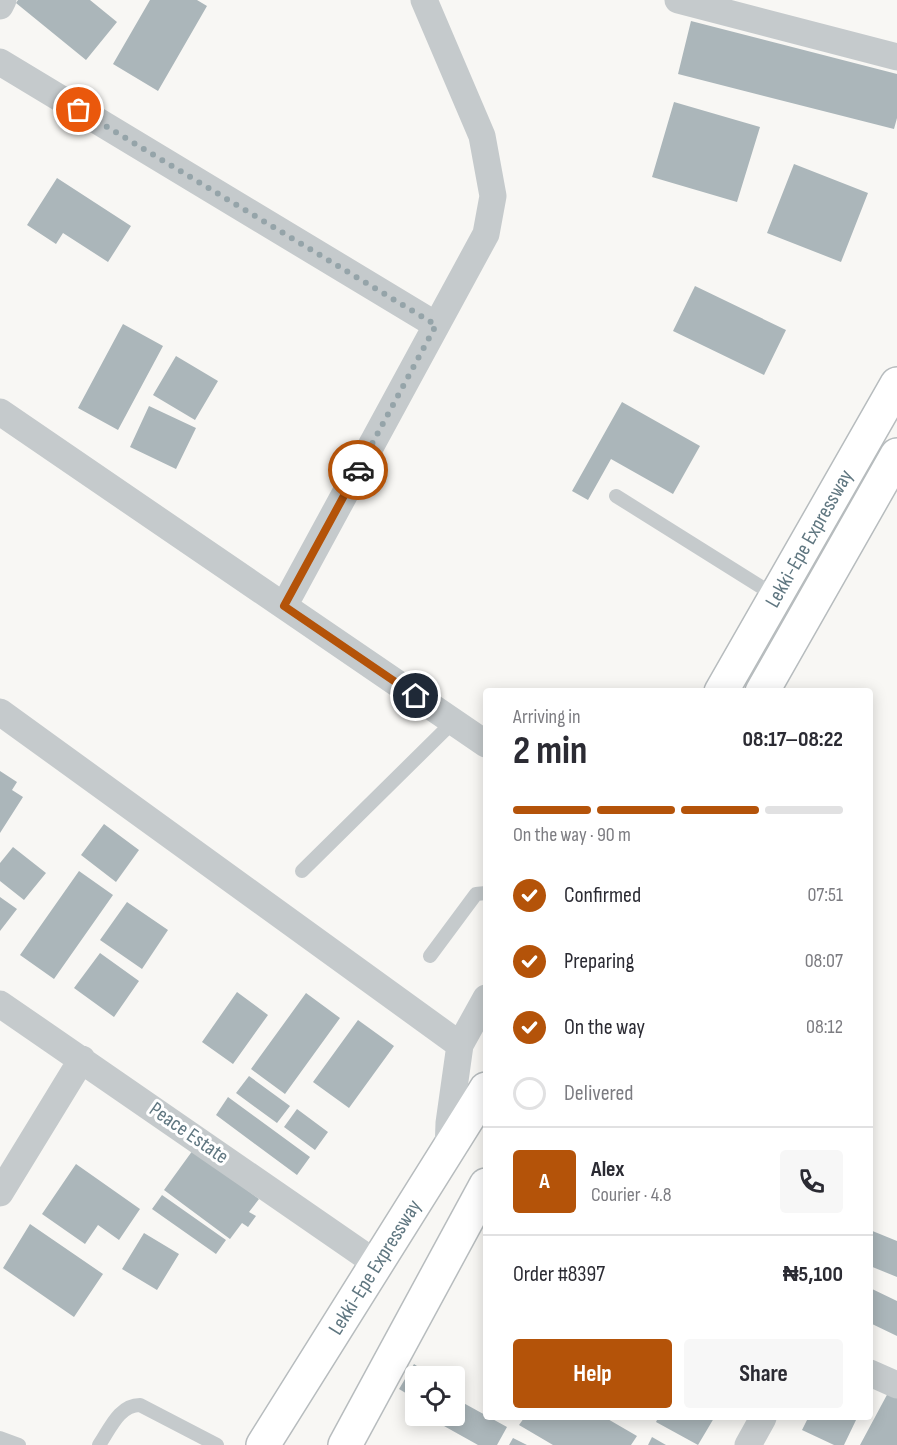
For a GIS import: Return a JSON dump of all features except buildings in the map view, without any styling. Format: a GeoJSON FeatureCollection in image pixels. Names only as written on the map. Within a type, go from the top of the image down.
{"type":"FeatureCollection","features":[{"type":"Feature","properties":{"kind":"highway","name":"Lekki-Epe Expressway"},"geometry":{"type":"LineString","coordinates":[[723,688],[774,595],[897,384]]}},
{"type":"Feature","properties":{"kind":"highway","name":"Lekki-Epe Expressway"},"geometry":{"type":"LineString","coordinates":[[764,688],[897,455]]}},
{"type":"Feature","properties":{"kind":"highway","name":"Lekki-Epe Expressway"},"geometry":{"type":"LineString","coordinates":[[263,1445],[483,1094]]}},
{"type":"Feature","properties":{"kind":"highway"},"geometry":{"type":"LineString","coordinates":[[345,1445],[483,1191]]}},
{"type":"Feature","properties":{"kind":"street"},"geometry":{"type":"LineString","coordinates":[[0,6],[3,0]]}},
{"type":"Feature","properties":{"kind":"street"},"geometry":{"type":"LineString","coordinates":[[284,606],[486,234],[493,196],[482,136],[424,0]]}},
{"type":"Feature","properties":{"kind":"street"},"geometry":{"type":"LineString","coordinates":[[678,0],[897,57]]}},
{"type":"Feature","properties":{"kind":"street"},"geometry":{"type":"LineString","coordinates":[[0,62],[436,325]]}},
{"type":"Feature","properties":{"kind":"street"},"geometry":{"type":"LineString","coordinates":[[0,411],[483,742]]}},
{"type":"Feature","properties":{"kind":"street"},"geometry":{"type":"LineString","coordinates":[[0,712],[460,1045]]}},
{"type":"Feature","properties":{"kind":"street"},"geometry":{"type":"LineString","coordinates":[[448,1152],[449,1123],[460,1045],[483,1003]]}},
{"type":"Feature","properties":{"kind":"street","name":"Peace Estate"},"geometry":{"type":"LineString","coordinates":[[0,1004],[376,1264]]}},
{"type":"Feature","properties":{"kind":"street"},"geometry":{"type":"LineString","coordinates":[[0,1193],[82,1059]]}},
{"type":"Feature","properties":{"kind":"street"},"geometry":{"type":"LineString","coordinates":[[873,1374],[897,1385]]}},
{"type":"Feature","properties":{"kind":"street"},"geometry":{"type":"LineString","coordinates":[[748,1445],[762,1420]]}},
{"type":"Feature","properties":{"kind":"lane"},"geometry":{"type":"LineString","coordinates":[[616,496],[774,595]]}},
{"type":"Feature","properties":{"kind":"lane"},"geometry":{"type":"LineString","coordinates":[[302,871],[453,722]]}},
{"type":"Feature","properties":{"kind":"lane"},"geometry":{"type":"LineString","coordinates":[[430,956],[476,894],[483,893]]}},
{"type":"Feature","properties":{"kind":"lane"},"geometry":{"type":"LineString","coordinates":[[99,1445],[124,1409],[131,1405],[140,1405],[193,1440],[217,1445]]}},
{"type":"Feature","properties":{"kind":"lane"},"geometry":{"type":"LineString","coordinates":[[0,1438],[19,1445]]}},
{"type":"Feature","properties":{"kind":"way so far"},"geometry":{"type":"LineString","coordinates":[[79,110],[436,325],[358,470]]}},
{"type":"Feature","properties":{"kind":"route"},"geometry":{"type":"LineString","coordinates":[[358,470],[284,606],[416,696]]}}]}
